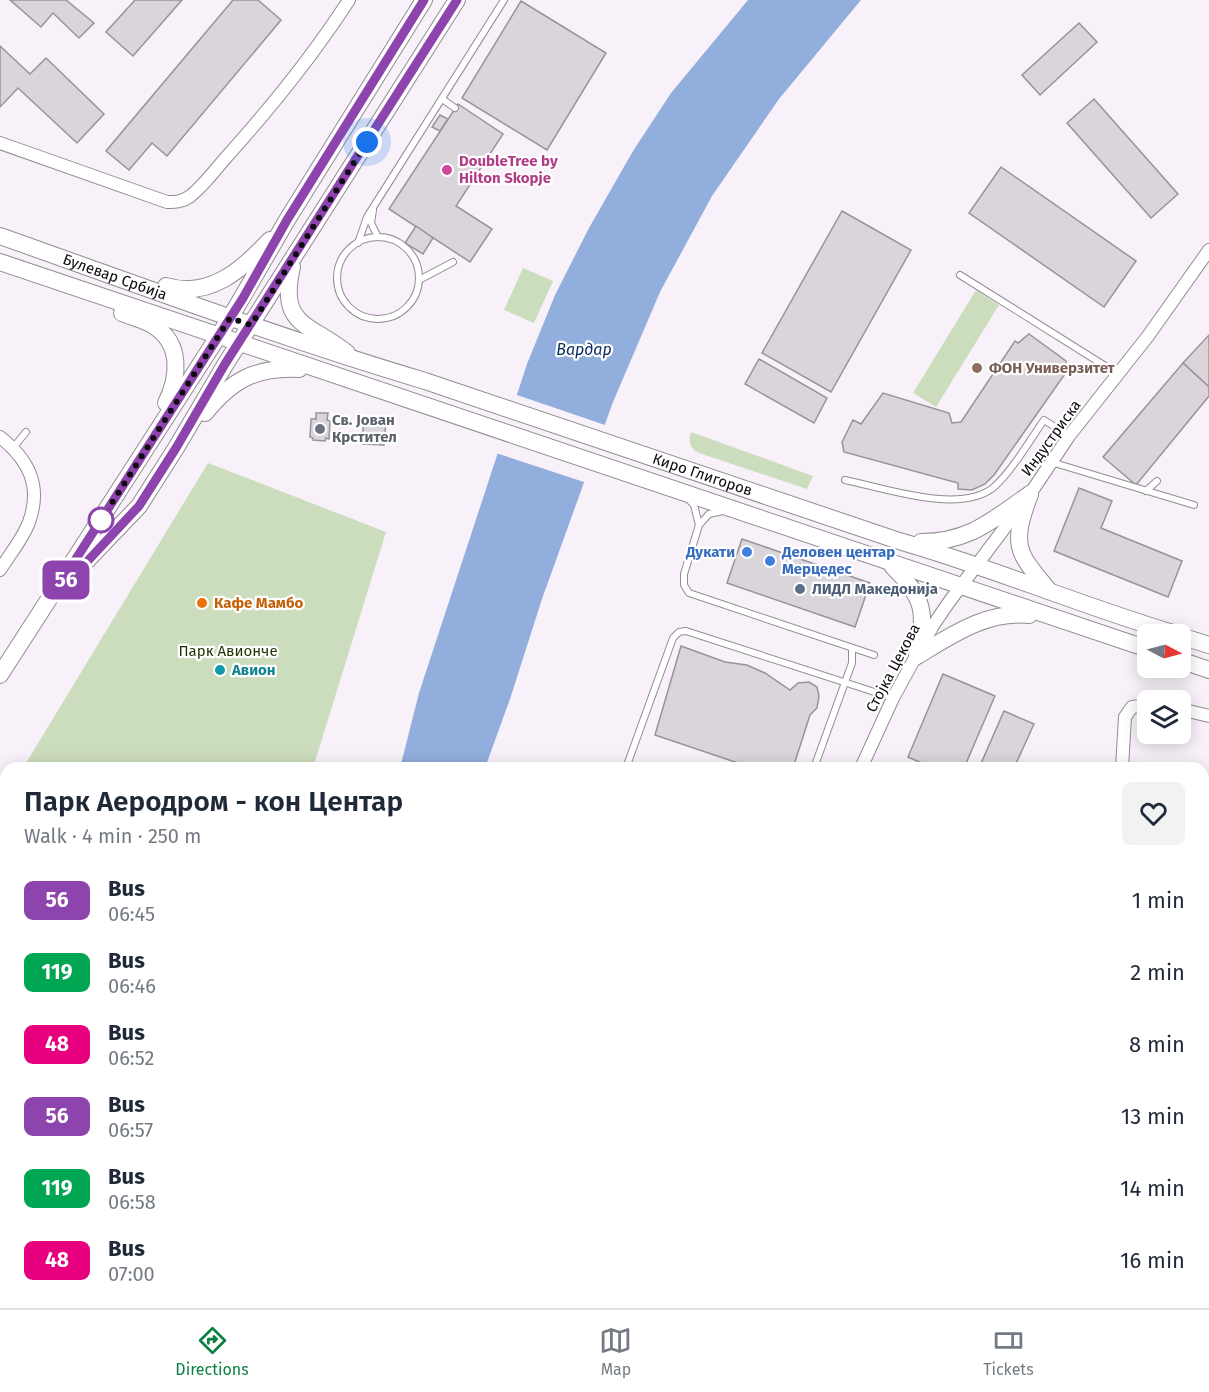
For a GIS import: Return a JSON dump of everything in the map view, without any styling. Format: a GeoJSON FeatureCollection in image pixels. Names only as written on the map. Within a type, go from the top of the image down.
{"type":"FeatureCollection","features":[{"type":"Feature","properties":{"kind":"street"},"geometry":{"type":"LineString","coordinates":[[0,142],[167,202],[183,200],[190,196],[250,130],[318,45],[349,0]]}},
{"type":"Feature","properties":{"kind":"street"},"geometry":{"type":"LineString","coordinates":[[0,675],[243,298],[287,220],[424,0]]}},
{"type":"Feature","properties":{"kind":"street"},"geometry":{"type":"LineString","coordinates":[[58,587],[82,567],[139,506],[457,0]]}},
{"type":"Feature","properties":{"kind":"street"},"geometry":{"type":"LineString","coordinates":[[76,262],[103,266],[182,291],[203,289],[220,282],[237,269],[261,249],[287,220]]}},
{"type":"Feature","properties":{"kind":"street","name":"Булевар Србија"},"geometry":{"type":"LineString","coordinates":[[0,236],[230,318]]}},
{"type":"Feature","properties":{"kind":"street","name":"Индустриска"},"geometry":{"type":"LineString","coordinates":[[961,587],[1030,494],[1069,436],[1148,336],[1209,250]]}},
{"type":"Feature","properties":{"kind":"street"},"geometry":{"type":"LineString","coordinates":[[294,256],[288,284],[288,297],[295,315],[304,327],[331,340],[357,361]]}},
{"type":"Feature","properties":{"kind":"street","name":"Булевар Србија"},"geometry":{"type":"LineString","coordinates":[[0,262],[219,335]]}},
{"type":"Feature","properties":{"kind":"street"},"geometry":{"type":"LineString","coordinates":[[69,284],[94,303],[154,326],[167,339],[175,355],[177,371],[174,388],[140,448],[122,486]]}},
{"type":"Feature","properties":{"kind":"street","name":"Киро Глигоров"},"geometry":{"type":"LineString","coordinates":[[230,318],[977,565],[1146,624]]}},
{"type":"Feature","properties":{"kind":"street","name":"Киро Глигоров"},"geometry":{"type":"LineString","coordinates":[[219,335],[1137,645]]}},
{"type":"Feature","properties":{"kind":"street"},"geometry":{"type":"LineString","coordinates":[[176,448],[212,404],[236,382],[261,371],[277,368],[318,370]]}},
{"type":"Feature","properties":{"kind":"street"},"geometry":{"type":"LineString","coordinates":[[0,437],[13,448],[25,464],[34,490],[29,524],[0,570]]}},
{"type":"Feature","properties":{"kind":"street"},"geometry":{"type":"LineString","coordinates":[[899,541],[935,542],[962,537],[979,529],[1030,494]]}},
{"type":"Feature","properties":{"kind":"street"},"geometry":{"type":"LineString","coordinates":[[1030,494],[1022,518],[1020,538],[1022,554],[1050,592]]}},
{"type":"Feature","properties":{"kind":"street"},"geometry":{"type":"LineString","coordinates":[[888,562],[910,583],[917,594],[922,616],[921,639],[917,656]]}},
{"type":"Feature","properties":{"kind":"street","name":"Стојка Цекова"},"geometry":{"type":"LineString","coordinates":[[864,762],[892,698],[932,627],[961,587]]}},
{"type":"Feature","properties":{"kind":"street"},"geometry":{"type":"LineString","coordinates":[[917,656],[964,627],[1003,614],[1056,617]]}},
{"type":"Feature","properties":{"kind":"street"},"geometry":{"type":"LineString","coordinates":[[1191,639],[1209,645]]}},
{"type":"Feature","properties":{"kind":"street"},"geometry":{"type":"LineString","coordinates":[[1191,664],[1209,670]]}},
{"type":"Feature","properties":{"kind":"street"},"geometry":{"type":"LineString","coordinates":[[1122,762],[1125,717],[1132,707],[1137,706]]}},
{"type":"Feature","properties":{"kind":"street"},"geometry":{"type":"LineString","coordinates":[[1191,712],[1209,716]]}},
{"type":"Feature","properties":{"kind":"lane"},"geometry":{"type":"LineString","coordinates":[[358,243],[367,217],[504,0]]}},
{"type":"Feature","properties":{"kind":"lane"},"geometry":{"type":"LineString","coordinates":[[442,99],[455,108]]}},
{"type":"Feature","properties":{"kind":"lane"},"geometry":{"type":"LineString","coordinates":[[373,209],[371,223],[378,237]]}},
{"type":"Feature","properties":{"kind":"lane"},"geometry":{"type":"LineString","coordinates":[[378,237],[390,239],[402,245],[412,255],[418,267],[419,280],[417,292],[403,311],[392,317],[381,319],[369,318],[348,306],[338,284],[338,272],[348,251],[358,243],[378,237]]}},
{"type":"Feature","properties":{"kind":"lane"},"geometry":{"type":"LineString","coordinates":[[419,280],[453,262]]}},
{"type":"Feature","properties":{"kind":"lane"},"geometry":{"type":"LineString","coordinates":[[960,275],[1118,374]]}},
{"type":"Feature","properties":{"kind":"lane"},"geometry":{"type":"LineString","coordinates":[[845,480],[942,499],[966,498],[984,493],[996,485],[1044,420],[1069,436]]}},
{"type":"Feature","properties":{"kind":"lane"},"geometry":{"type":"LineString","coordinates":[[13,448],[26,432]]}},
{"type":"Feature","properties":{"kind":"lane"},"geometry":{"type":"LineString","coordinates":[[1051,462],[1194,505]]}},
{"type":"Feature","properties":{"kind":"lane"},"geometry":{"type":"LineString","coordinates":[[1146,491],[1157,481]]}},
{"type":"Feature","properties":{"kind":"lane"},"geometry":{"type":"LineString","coordinates":[[674,489],[694,505],[699,525]]}},
{"type":"Feature","properties":{"kind":"lane"},"geometry":{"type":"LineString","coordinates":[[734,508],[709,514],[699,525],[684,574],[684,585],[689,593],[874,655]]}},
{"type":"Feature","properties":{"kind":"lane"},"geometry":{"type":"LineString","coordinates":[[628,762],[669,647],[679,632],[686,631],[892,698]]}},
{"type":"Feature","properties":{"kind":"lane"},"geometry":{"type":"LineString","coordinates":[[816,762],[852,663],[852,648]]}},
{"type":"Feature","properties":{"kind":"green space"},"geometry":{"type":"Polygon","coordinates":[[[523,268],[553,281],[534,323],[504,310],[523,268]]]}},
{"type":"Feature","properties":{"kind":"green space"},"geometry":{"type":"Polygon","coordinates":[[[976,290],[999,305],[936,407],[913,393],[976,290]]]}},
{"type":"Feature","properties":{"kind":"green space"},"geometry":{"type":"Polygon","coordinates":[[[691,432],[813,476],[807,489],[699,453],[690,444],[691,432]]]}},
{"type":"Feature","properties":{"kind":"green space","name":"Парк Авионче"},"geometry":{"type":"Polygon","coordinates":[[[208,463],[386,532],[315,762],[27,762],[208,463]]]}},
{"type":"Feature","properties":{"kind":"water","name":"Вардар"},"geometry":{"type":"Polygon","coordinates":[[[748,0],[861,0],[779,99],[712,196],[660,292],[613,402],[542,599],[487,762],[402,762],[419,693],[527,364],[555,295],[589,228],[633,151],[671,93],[748,0]]]}},
{"type":"Feature","properties":{"kind":"pier"},"geometry":{"type":"Polygon","coordinates":[[[514,394],[608,426],[587,483],[496,453],[514,394]]]}},
{"type":"Feature","properties":{"kind":"building"},"geometry":{"type":"Polygon","coordinates":[[[10,0],[66,0],[94,23],[79,38],[53,13],[41,27],[10,0]]]}},
{"type":"Feature","properties":{"kind":"building"},"geometry":{"type":"Polygon","coordinates":[[[135,0],[182,0],[133,56],[106,32],[135,0]]]}},
{"type":"Feature","properties":{"kind":"building"},"geometry":{"type":"Polygon","coordinates":[[[233,0],[258,0],[281,20],[167,156],[152,143],[129,170],[106,151],[233,0]]]}},
{"type":"Feature","properties":{"kind":"building"},"geometry":{"type":"Polygon","coordinates":[[[521,1],[606,53],[547,150],[462,98],[521,1]]]}},
{"type":"Feature","properties":{"kind":"building"},"geometry":{"type":"Polygon","coordinates":[[[1079,23],[1097,42],[1040,95],[1022,75],[1079,23]]]}},
{"type":"Feature","properties":{"kind":"building"},"geometry":{"type":"Polygon","coordinates":[[[0,46],[30,74],[46,58],[104,114],[77,143],[18,88],[0,107],[0,46]]]}},
{"type":"Feature","properties":{"kind":"building"},"geometry":{"type":"Polygon","coordinates":[[[1094,99],[1178,194],[1151,218],[1067,123],[1094,99]]]}},
{"type":"Feature","properties":{"kind":"building","name":"DoubleTree by Hilton Skopje"},"geometry":{"type":"Polygon","coordinates":[[[458,104],[503,134],[456,206],[492,229],[470,262],[389,209],[458,104]]]}},
{"type":"Feature","properties":{"kind":"building"},"geometry":{"type":"Polygon","coordinates":[[[440,115],[448,119],[440,131],[432,127],[440,115]]]}},
{"type":"Feature","properties":{"kind":"building"},"geometry":{"type":"Polygon","coordinates":[[[1001,167],[1136,261],[1104,307],[969,213],[1001,167]]]}},
{"type":"Feature","properties":{"kind":"building"},"geometry":{"type":"Polygon","coordinates":[[[842,211],[911,250],[831,392],[762,353],[842,211]]]}},
{"type":"Feature","properties":{"kind":"building"},"geometry":{"type":"Polygon","coordinates":[[[416,226],[433,238],[423,254],[405,243],[416,226]]]}},
{"type":"Feature","properties":{"kind":"building"},"geometry":{"type":"Polygon","coordinates":[[[1029,334],[1066,361],[1067,371],[994,475],[985,484],[972,490],[958,489],[958,483],[844,452],[842,442],[853,420],[861,424],[883,393],[949,413],[952,423],[961,422],[1015,341],[1018,343],[1029,334]]]}},
{"type":"Feature","properties":{"kind":"building"},"geometry":{"type":"Polygon","coordinates":[[[1209,335],[1209,387],[1183,363],[1209,335]]]}},
{"type":"Feature","properties":{"kind":"building"},"geometry":{"type":"Polygon","coordinates":[[[759,359],[827,398],[814,423],[745,384],[759,359]]]}},
{"type":"Feature","properties":{"kind":"building"},"geometry":{"type":"Polygon","coordinates":[[[1183,363],[1209,387],[1209,396],[1136,485],[1103,457],[1183,363]]]}},
{"type":"Feature","properties":{"kind":"building","name":"Св. Јован Крстител"},"geometry":{"type":"Polygon","coordinates":[[[316,413],[328,413],[329,439],[326,438],[325,441],[313,440],[310,437],[311,419],[316,419],[316,413]]]}},
{"type":"Feature","properties":{"kind":"building"},"geometry":{"type":"Polygon","coordinates":[[[370,416],[386,420],[384,445],[362,444],[364,418],[368,419],[370,416]]]}},
{"type":"Feature","properties":{"kind":"building"},"geometry":{"type":"Polygon","coordinates":[[[1079,488],[1112,501],[1101,528],[1182,561],[1168,597],[1054,551],[1079,488]]]}},
{"type":"Feature","properties":{"kind":"building","name":"Деловен центар Мерцедес"},"geometry":{"type":"Polygon","coordinates":[[[742,539],[870,583],[855,627],[727,583],[742,539]]]}},
{"type":"Feature","properties":{"kind":"building"},"geometry":{"type":"Polygon","coordinates":[[[681,646],[725,662],[747,665],[765,673],[790,690],[798,683],[809,682],[817,687],[819,696],[817,708],[810,715],[795,762],[735,762],[655,735],[681,646]]]}},
{"type":"Feature","properties":{"kind":"building"},"geometry":{"type":"Polygon","coordinates":[[[943,674],[995,696],[967,762],[919,762],[908,757],[943,674]]]}},
{"type":"Feature","properties":{"kind":"building"},"geometry":{"type":"Polygon","coordinates":[[[1004,711],[1034,724],[1017,762],[982,762],[1004,711]]]}},
{"type":"Feature","properties":{"kind":"bus line","name":"56"},"geometry":{"type":"LineString","coordinates":[[424,0],[287,220],[243,298],[58,587],[82,567],[139,506],[225,364],[457,0]]}},
{"type":"Feature","properties":{"kind":"place","name":"DoubleTree by Hilton Skopje"},"geometry":{"type":"Point","coordinates":[447,170]}},
{"type":"Feature","properties":{"kind":"place","name":"ФОН Универзитет"},"geometry":{"type":"Point","coordinates":[977,368]}},
{"type":"Feature","properties":{"kind":"place","name":"Св. Јован Крстител"},"geometry":{"type":"Point","coordinates":[320,429]}},
{"type":"Feature","properties":{"kind":"place","name":"Дукати"},"geometry":{"type":"Point","coordinates":[747,552]}},
{"type":"Feature","properties":{"kind":"place","name":"Деловен центар Мерцедес"},"geometry":{"type":"Point","coordinates":[770,561]}},
{"type":"Feature","properties":{"kind":"place","name":"ЛИДЛ Македонија"},"geometry":{"type":"Point","coordinates":[800,589]}},
{"type":"Feature","properties":{"kind":"place","name":"Кафе Мамбо"},"geometry":{"type":"Point","coordinates":[202,603]}},
{"type":"Feature","properties":{"kind":"place","name":"Авион"},"geometry":{"type":"Point","coordinates":[220,670]}},
{"type":"Feature","properties":{"kind":"route"},"geometry":{"type":"LineString","coordinates":[[101,520],[230,318],[251,325],[367,142]]}}]}
